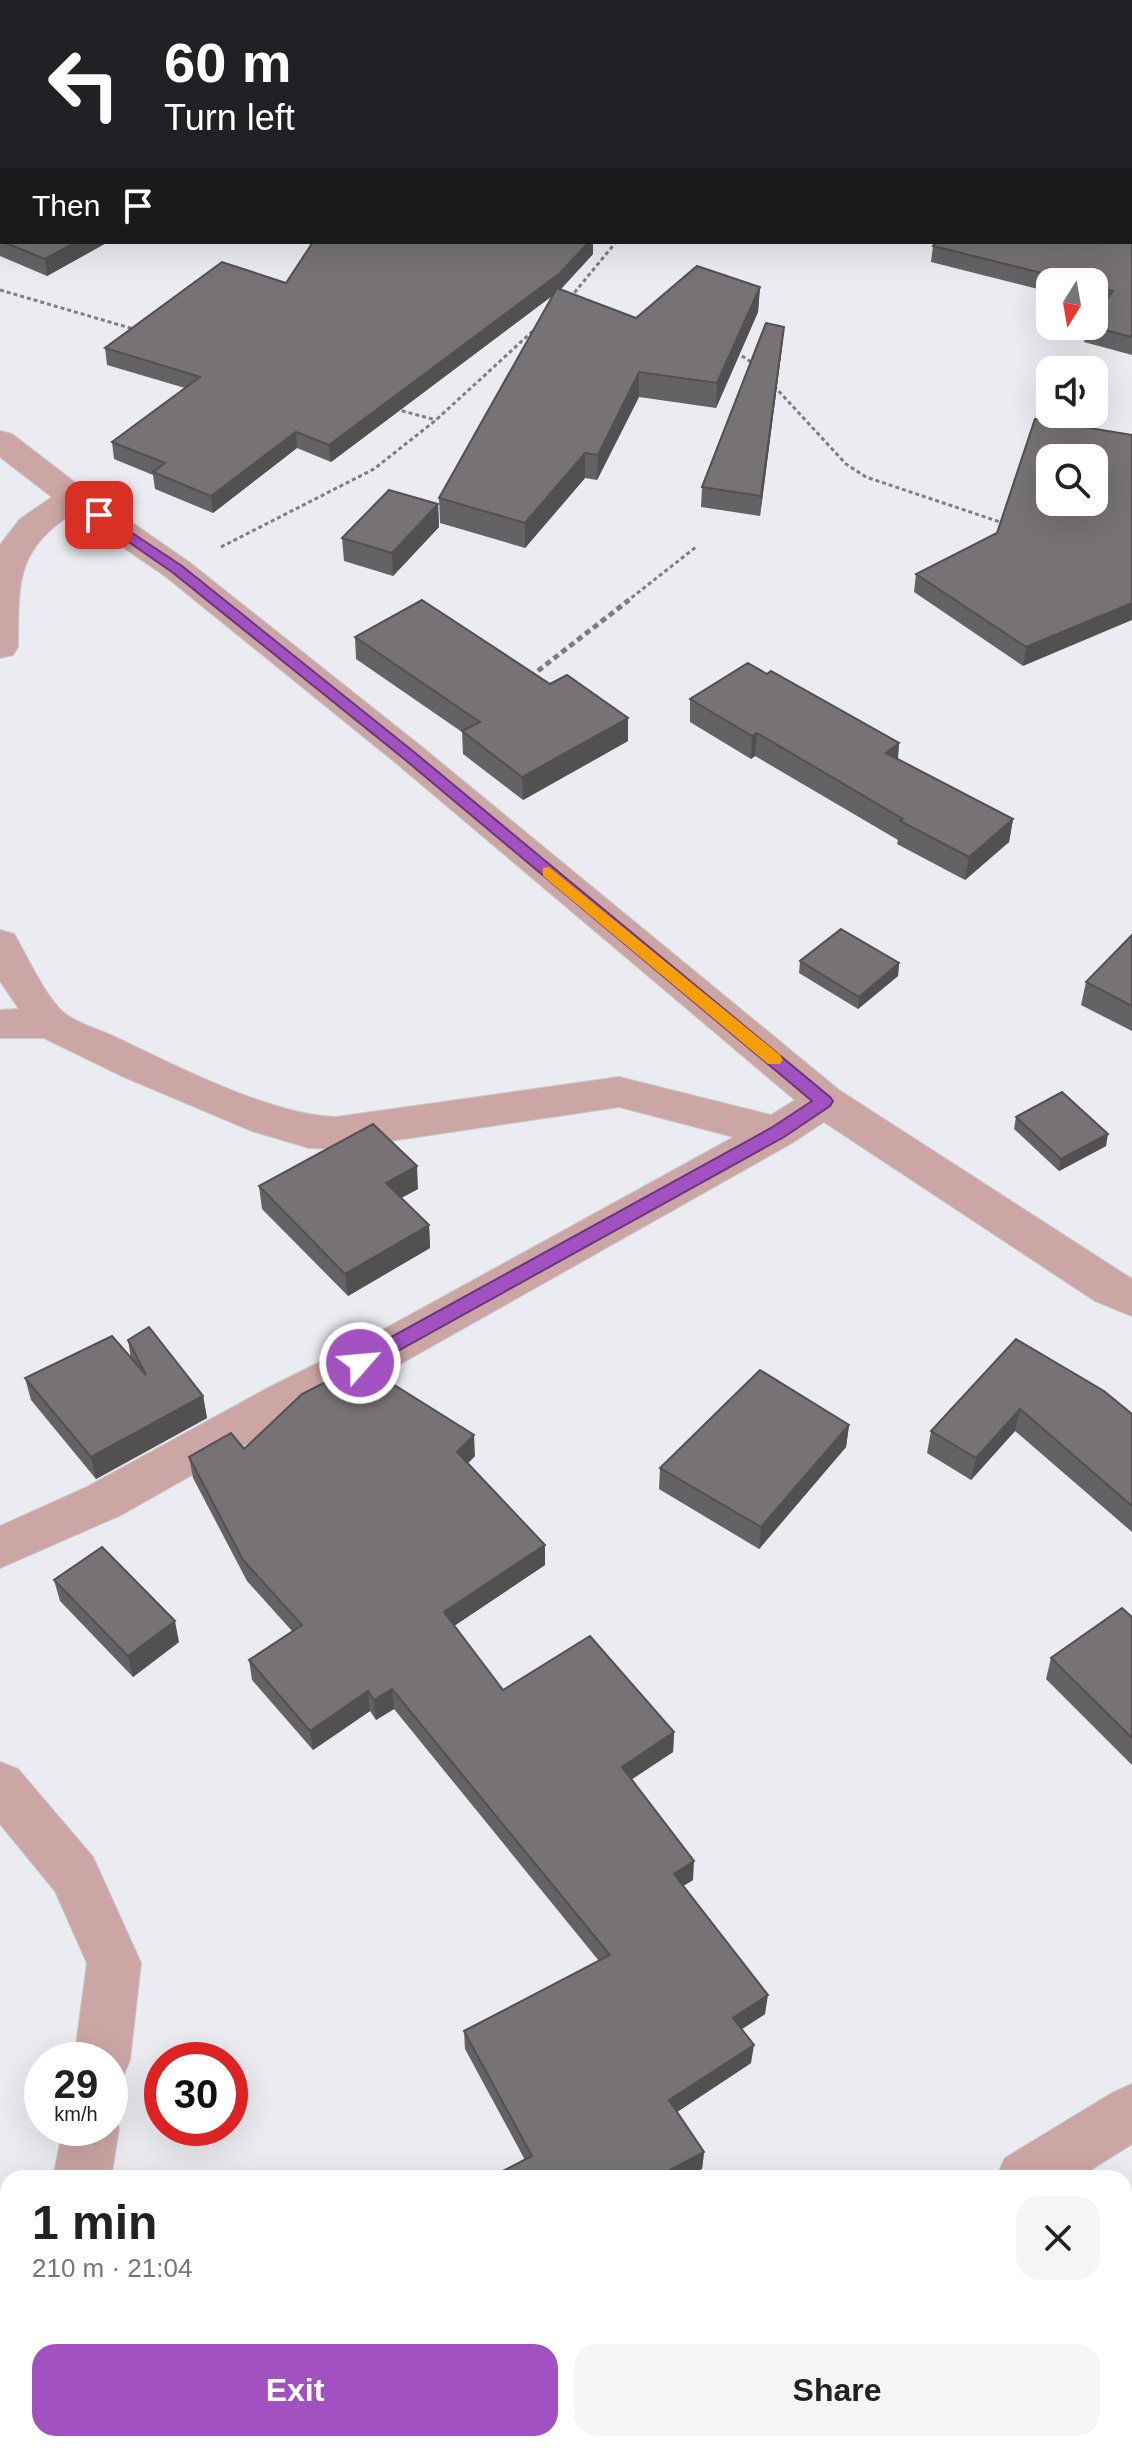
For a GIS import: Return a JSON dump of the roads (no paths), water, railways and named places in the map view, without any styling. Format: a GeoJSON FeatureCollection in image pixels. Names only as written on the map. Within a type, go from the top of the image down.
{"type":"FeatureCollection","features":[{"type":"Feature","properties":{"kind":"street"},"geometry":{"type":"LineString","coordinates":[[0,441],[73,497],[177,569],[409,755],[824,1101],[1098,1281],[1132,1299]]}},
{"type":"Feature","properties":{"kind":"street"},"geometry":{"type":"LineString","coordinates":[[0,647],[4,584],[10,559],[27,531],[73,497]]}},
{"type":"Feature","properties":{"kind":"street"},"geometry":{"type":"LineString","coordinates":[[0,944],[2,953],[49,1023]]}},
{"type":"Feature","properties":{"kind":"street"},"geometry":{"type":"LineString","coordinates":[[0,1024],[49,1023],[224,1102],[267,1120],[309,1132],[336,1133],[619,1092],[777,1132]]}},
{"type":"Feature","properties":{"kind":"street"},"geometry":{"type":"LineString","coordinates":[[0,1548],[104,1501],[282,1402],[386,1350],[777,1132],[824,1101]]}},
{"type":"Feature","properties":{"kind":"street"},"geometry":{"type":"LineString","coordinates":[[0,1785],[74,1874],[114,1963],[104,2042]]}},
{"type":"Feature","properties":{"kind":"street"},"geometry":{"type":"LineString","coordinates":[[1038,2170],[1132,2112]]}},
{"type":"Feature","properties":{"kind":"street"},"geometry":{"type":"LineString","coordinates":[[83,2170],[88,2146]]}}]}
